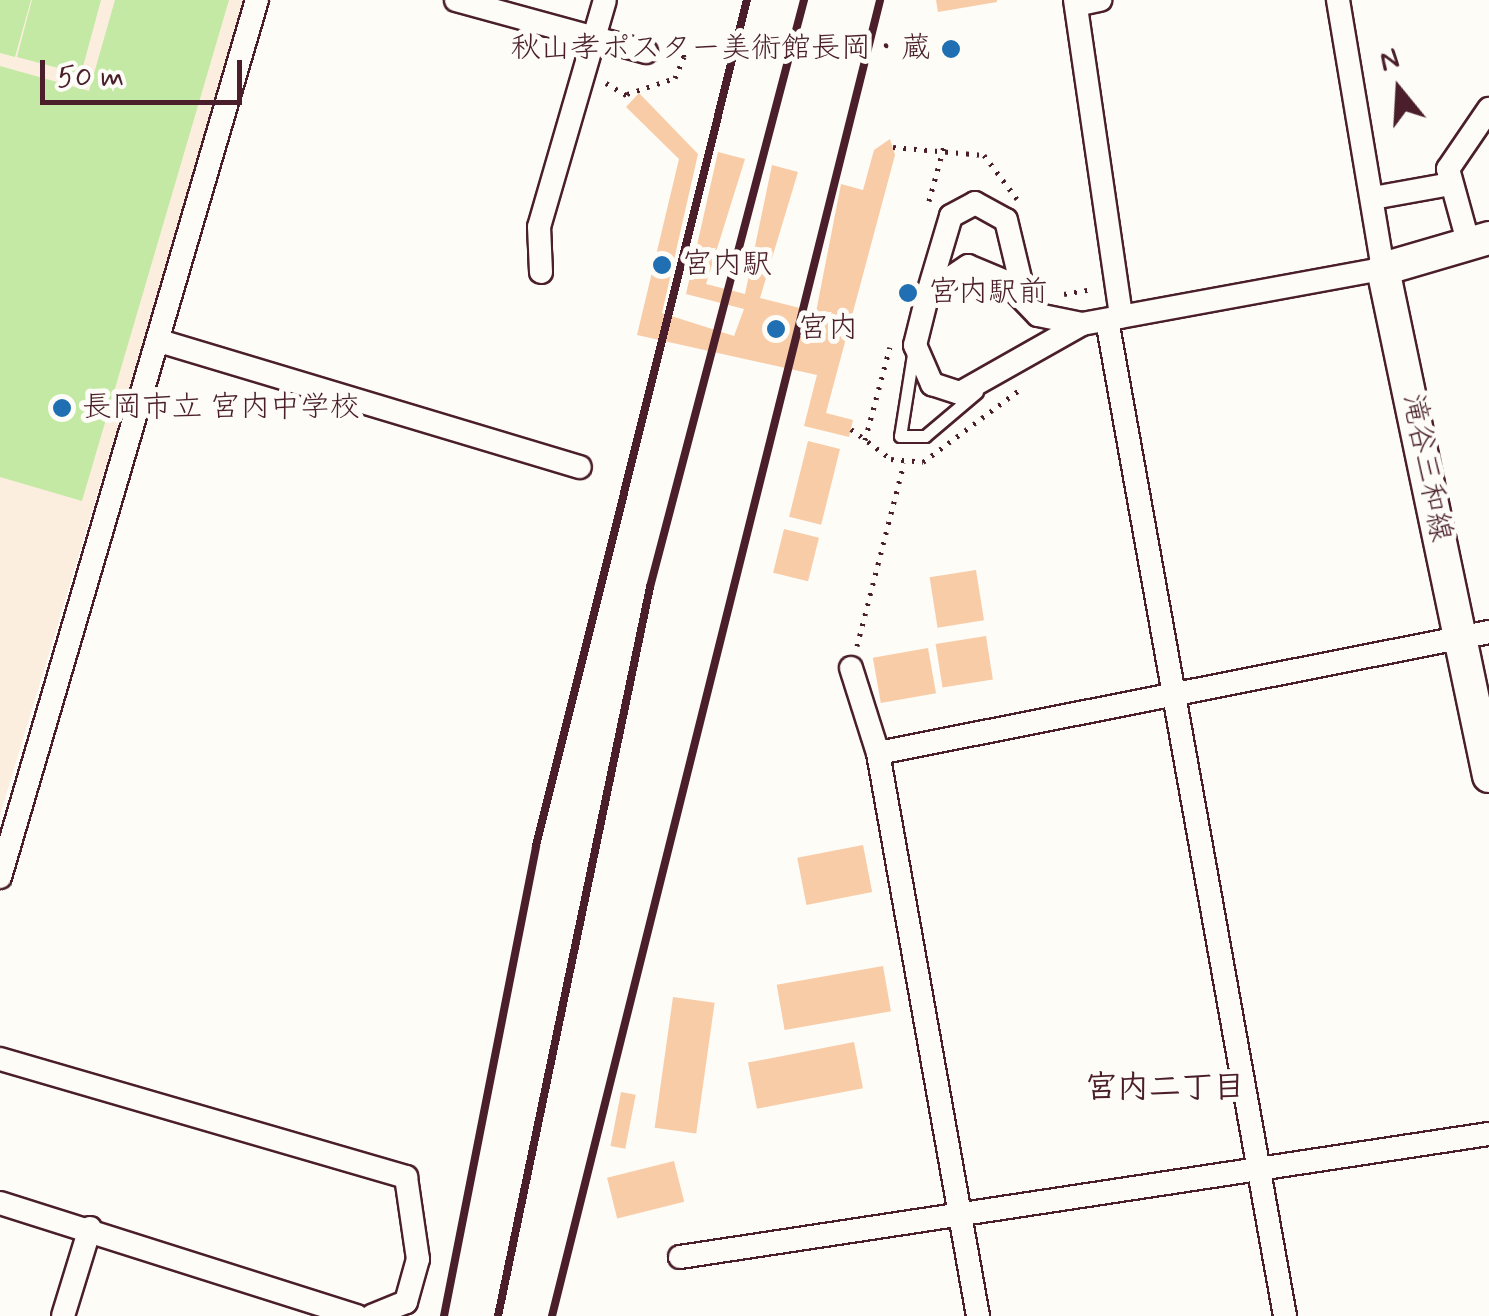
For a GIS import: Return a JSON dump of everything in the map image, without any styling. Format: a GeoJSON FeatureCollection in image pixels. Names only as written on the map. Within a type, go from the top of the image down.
{"type":"FeatureCollection","features":[{"type":"Feature","properties":{"kind":"main road"},"geometry":{"type":"LineString","coordinates":[[1383,269],[1479,242]]}},
{"type":"Feature","properties":{"kind":"main road","name":"滝谷三和線"},"geometry":{"type":"LineString","coordinates":[[1383,269],[1475,636],[1489,776]]}},
{"type":"Feature","properties":{"kind":"street"},"geometry":{"type":"LineString","coordinates":[[0,877],[163,342],[257,0]]}},
{"type":"Feature","properties":{"kind":"street"},"geometry":{"type":"LineString","coordinates":[[456,0],[646,52]]}},
{"type":"Feature","properties":{"kind":"street"},"geometry":{"type":"LineString","coordinates":[[541,272],[539,227],[588,73],[605,0]]}},
{"type":"Feature","properties":{"kind":"street"},"geometry":{"type":"LineString","coordinates":[[1100,0],[1075,2],[1114,318],[1172,697],[1285,1316]]}},
{"type":"Feature","properties":{"kind":"street"},"geometry":{"type":"LineString","coordinates":[[1025,299],[1006,220],[976,203],[951,216],[915,345],[924,374],[946,391],[988,383],[1082,324],[1383,269],[1338,0]]}},
{"type":"Feature","properties":{"kind":"street"},"geometry":{"type":"LineString","coordinates":[[1479,242],[1451,184],[1456,151],[1489,109]]}},
{"type":"Feature","properties":{"kind":"street"},"geometry":{"type":"LineString","coordinates":[[1373,198],[1451,184]]}},
{"type":"Feature","properties":{"kind":"street"},"geometry":{"type":"LineString","coordinates":[[928,294],[968,266],[1025,299],[1038,315],[1082,324]]}},
{"type":"Feature","properties":{"kind":"street"},"geometry":{"type":"LineString","coordinates":[[163,342],[580,467]]}},
{"type":"Feature","properties":{"kind":"street"},"geometry":{"type":"LineString","coordinates":[[878,753],[1475,636]]}},
{"type":"Feature","properties":{"kind":"street"},"geometry":{"type":"LineString","coordinates":[[851,668],[878,753],[978,1316]]}},
{"type":"Feature","properties":{"kind":"street"},"geometry":{"type":"LineString","coordinates":[[0,1059],[406,1177],[418,1258],[406,1302],[372,1316]]}},
{"type":"Feature","properties":{"kind":"street"},"geometry":{"type":"LineString","coordinates":[[680,1257],[961,1218],[1489,1134]]}},
{"type":"Feature","properties":{"kind":"street"},"geometry":{"type":"LineString","coordinates":[[0,1203],[90,1228],[357,1316]]}},
{"type":"Feature","properties":{"kind":"street"},"geometry":{"type":"LineString","coordinates":[[63,1316],[90,1228]]}},
{"type":"Feature","properties":{"kind":"lane"},"geometry":{"type":"LineString","coordinates":[[915,345],[896,426],[908,441],[988,383]]}},
{"type":"Feature","properties":{"kind":"path"},"geometry":{"type":"LineString","coordinates":[[626,94],[674,78],[684,58],[676,28]]}},
{"type":"Feature","properties":{"kind":"path"},"geometry":{"type":"LineString","coordinates":[[588,73],[633,99]]}},
{"type":"Feature","properties":{"kind":"path"},"geometry":{"type":"LineString","coordinates":[[851,668],[904,462]]}},
{"type":"Feature","properties":{"kind":"shaded area","name":"長岡市立 宮内中学校"},"geometry":{"type":"Polygon","coordinates":[[[0,0],[247,0],[0,815],[0,0]]]}},
{"type":"Feature","properties":{"kind":"green space"},"geometry":{"type":"Polygon","coordinates":[[[0,0],[31,0],[15,57],[0,53],[0,0]]]}},
{"type":"Feature","properties":{"kind":"green space"},"geometry":{"type":"Polygon","coordinates":[[[32,0],[101,0],[81,74],[17,57],[32,0]]]}},
{"type":"Feature","properties":{"kind":"green space","name":"長岡市立 宮内中学校"},"geometry":{"type":"Polygon","coordinates":[[[115,0],[229,0],[82,501],[0,477],[0,66],[89,91],[115,0]]]}},
{"type":"Feature","properties":{"kind":"building"},"geometry":{"type":"Polygon","coordinates":[[[936,0],[997,0],[997,2],[938,12],[936,0]]]}},
{"type":"Feature","properties":{"kind":"building","name":"宮内駅"},"geometry":{"type":"Polygon","coordinates":[[[639,93],[698,154],[662,313],[734,336],[744,309],[686,294],[718,152],[745,159],[706,284],[745,294],[772,165],[798,172],[760,298],[816,312],[841,184],[863,190],[874,150],[890,139],[895,155],[826,413],[853,420],[849,437],[804,426],[817,375],[637,335],[679,159],[626,107],[639,93]]]}},
{"type":"Feature","properties":{"kind":"building"},"geometry":{"type":"Polygon","coordinates":[[[808,441],[840,449],[821,525],[789,517],[808,441]]]}},
{"type":"Feature","properties":{"kind":"building"},"geometry":{"type":"Polygon","coordinates":[[[784,529],[819,538],[808,581],[773,573],[784,529]]]}},
{"type":"Feature","properties":{"kind":"building"},"geometry":{"type":"Polygon","coordinates":[[[976,570],[984,620],[938,628],[930,577],[976,570]]]}},
{"type":"Feature","properties":{"kind":"building"},"geometry":{"type":"Polygon","coordinates":[[[986,636],[993,679],[943,687],[936,644],[986,636]]]}},
{"type":"Feature","properties":{"kind":"building"},"geometry":{"type":"Polygon","coordinates":[[[928,648],[936,693],[881,703],[873,658],[928,648]]]}},
{"type":"Feature","properties":{"kind":"building"},"geometry":{"type":"Polygon","coordinates":[[[863,845],[872,892],[806,905],[797,858],[863,845]]]}},
{"type":"Feature","properties":{"kind":"building"},"geometry":{"type":"Polygon","coordinates":[[[883,966],[891,1011],[785,1030],[777,985],[883,966]]]}},
{"type":"Feature","properties":{"kind":"building"},"geometry":{"type":"Polygon","coordinates":[[[673,997],[715,1003],[696,1134],[655,1128],[673,997]]]}},
{"type":"Feature","properties":{"kind":"building"},"geometry":{"type":"Polygon","coordinates":[[[854,1042],[863,1088],[757,1109],[748,1063],[854,1042]]]}},
{"type":"Feature","properties":{"kind":"building"},"geometry":{"type":"Polygon","coordinates":[[[621,1092],[636,1095],[625,1149],[611,1146],[621,1092]]]}},
{"type":"Feature","properties":{"kind":"building"},"geometry":{"type":"Polygon","coordinates":[[[674,1161],[684,1202],[617,1218],[607,1178],[674,1161]]]}},
{"type":"Feature","properties":{"kind":"railway"},"geometry":{"type":"LineString","coordinates":[[444,1316],[536,846],[747,0]]}},
{"type":"Feature","properties":{"kind":"railway"},"geometry":{"type":"LineString","coordinates":[[498,1316],[650,587],[804,0]]}},
{"type":"Feature","properties":{"kind":"railway"},"geometry":{"type":"LineString","coordinates":[[552,1316],[880,0]]}},
{"type":"Feature","properties":{"kind":"place","name":"秋山孝ポスター美術館長岡・蔵"},"geometry":{"type":"Point","coordinates":[951,49]}},
{"type":"Feature","properties":{"kind":"place","name":"宮内駅"},"geometry":{"type":"Point","coordinates":[662,265]}},
{"type":"Feature","properties":{"kind":"place","name":"宮内駅前"},"geometry":{"type":"Point","coordinates":[908,293]}},
{"type":"Feature","properties":{"kind":"place","name":"宮内"},"geometry":{"type":"Point","coordinates":[776,329]}},
{"type":"Feature","properties":{"kind":"place","name":"長岡市立 宮内中学校"},"geometry":{"type":"Point","coordinates":[62,408]}},
{"type":"Feature","properties":{"kind":"district","name":"宮内二丁目"},"geometry":{"type":"Point","coordinates":[1165,1088]}}]}
